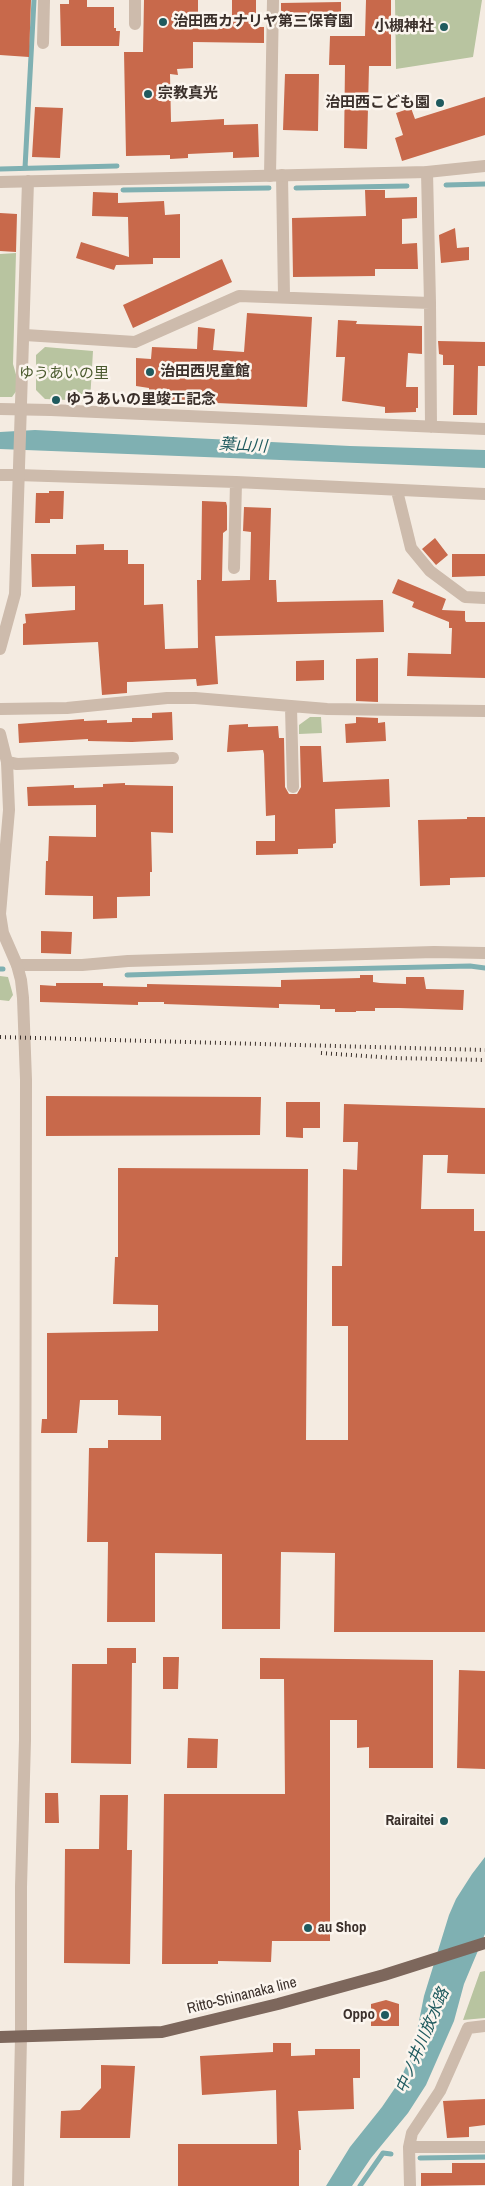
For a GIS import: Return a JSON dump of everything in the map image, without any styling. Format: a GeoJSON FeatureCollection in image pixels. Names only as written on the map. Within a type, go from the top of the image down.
{"type":"FeatureCollection","features":[{"type":"Feature","properties":{"kind":"main road","name":"Ritto-Shinanaka line"},"geometry":{"type":"LineString","coordinates":[[0,2037],[162,2032],[278,2004],[485,1943]]}},
{"type":"Feature","properties":{"kind":"street"},"geometry":{"type":"LineString","coordinates":[[43,43],[44,0]]}},
{"type":"Feature","properties":{"kind":"street"},"geometry":{"type":"LineString","coordinates":[[135,0],[135,24]]}},
{"type":"Feature","properties":{"kind":"street"},"geometry":{"type":"LineString","coordinates":[[273,0],[276,176],[284,296]]}},
{"type":"Feature","properties":{"kind":"street"},"geometry":{"type":"LineString","coordinates":[[0,182],[427,172],[485,166]]}},
{"type":"Feature","properties":{"kind":"street"},"geometry":{"type":"LineString","coordinates":[[427,172],[431,427]]}},
{"type":"Feature","properties":{"kind":"street"},"geometry":{"type":"LineString","coordinates":[[0,649],[15,594],[17,471],[22,415],[28,181]]}},
{"type":"Feature","properties":{"kind":"street"},"geometry":{"type":"LineString","coordinates":[[25,335],[135,342],[239,296],[284,296],[430,303]]}},
{"type":"Feature","properties":{"kind":"street"},"geometry":{"type":"LineString","coordinates":[[0,409],[22,415],[485,429]]}},
{"type":"Feature","properties":{"kind":"street"},"geometry":{"type":"LineString","coordinates":[[0,474],[17,471],[485,494]]}},
{"type":"Feature","properties":{"kind":"street"},"geometry":{"type":"LineString","coordinates":[[234,568],[236,482]]}},
{"type":"Feature","properties":{"kind":"street"},"geometry":{"type":"LineString","coordinates":[[397,491],[411,548],[430,571],[465,596],[485,598]]}},
{"type":"Feature","properties":{"kind":"street"},"geometry":{"type":"LineString","coordinates":[[0,709],[67,708],[176,698],[226,700],[327,709],[485,711]]}},
{"type":"Feature","properties":{"kind":"street"},"geometry":{"type":"LineString","coordinates":[[291,707],[293,787]]}},
{"type":"Feature","properties":{"kind":"street"},"geometry":{"type":"LineString","coordinates":[[0,734],[7,762],[9,810],[0,914],[3,933],[17,965],[23,998],[26,1080],[25,1740],[21,1887],[18,2186]]}},
{"type":"Feature","properties":{"kind":"street"},"geometry":{"type":"LineString","coordinates":[[7,762],[17,764],[173,758]]}},
{"type":"Feature","properties":{"kind":"street"},"geometry":{"type":"LineString","coordinates":[[17,965],[82,965],[128,961],[434,952],[485,953]]}},
{"type":"Feature","properties":{"kind":"street"},"geometry":{"type":"LineString","coordinates":[[410,2186],[409,2147],[412,2134],[440,2091],[468,2028],[485,2026]]}},
{"type":"Feature","properties":{"kind":"street"},"geometry":{"type":"LineString","coordinates":[[409,2147],[485,2147]]}},
{"type":"Feature","properties":{"kind":"green space"},"geometry":{"type":"Polygon","coordinates":[[[395,0],[482,0],[473,57],[396,69],[395,0]]]}},
{"type":"Feature","properties":{"kind":"green space"},"geometry":{"type":"Polygon","coordinates":[[[16,253],[13,364],[17,378],[17,390],[12,397],[0,397],[0,254],[16,253]]]}},
{"type":"Feature","properties":{"kind":"green space","name":"ゆうあいの里"},"geometry":{"type":"Polygon","coordinates":[[[45,347],[93,351],[90,401],[45,399],[36,390],[36,355],[45,347]]]}},
{"type":"Feature","properties":{"kind":"green space"},"geometry":{"type":"Polygon","coordinates":[[[310,717],[321,717],[322,733],[299,734],[299,725],[310,717]]]}},
{"type":"Feature","properties":{"kind":"green space"},"geometry":{"type":"Polygon","coordinates":[[[0,976],[8,977],[13,995],[9,1001],[0,1000],[0,976]]]}},
{"type":"Feature","properties":{"kind":"green space"},"geometry":{"type":"Polygon","coordinates":[[[485,1971],[485,2018],[463,2020],[480,1972],[485,1971]]]}},
{"type":"Feature","properties":{"kind":"water","name":"葉山川"},"geometry":{"type":"Polygon","coordinates":[[[35,430],[350,446],[485,450],[485,468],[0,449],[0,432],[35,430]]]}},
{"type":"Feature","properties":{"kind":"water","name":"中ノ井川放水路"},"geometry":{"type":"Polygon","coordinates":[[[485,1857],[485,1934],[464,1984],[454,2021],[426,2085],[408,2113],[371,2158],[352,2186],[326,2186],[350,2147],[399,2082],[413,2051],[424,1996],[449,1915],[456,1899],[485,1857]]]}},
{"type":"Feature","properties":{"kind":"building"},"geometry":{"type":"Polygon","coordinates":[[[0,0],[31,0],[29,57],[0,55],[0,0]]]}},
{"type":"Feature","properties":{"kind":"building"},"geometry":{"type":"Polygon","coordinates":[[[69,0],[87,0],[87,7],[114,7],[114,28],[116,28],[116,31],[120,31],[119,46],[61,46],[60,4],[69,4],[69,0]]]}},
{"type":"Feature","properties":{"kind":"building"},"geometry":{"type":"Polygon","coordinates":[[[144,0],[198,0],[198,22],[232,23],[232,0],[256,0],[256,27],[264,27],[264,43],[193,42],[193,68],[177,69],[178,75],[170,74],[171,122],[224,119],[224,125],[258,124],[259,157],[233,158],[233,152],[188,154],[188,158],[170,159],[170,155],[126,156],[124,52],[143,52],[144,0]]]}},
{"type":"Feature","properties":{"kind":"building"},"geometry":{"type":"Polygon","coordinates":[[[366,0],[391,0],[391,66],[369,66],[367,149],[344,148],[345,65],[329,65],[330,36],[365,36],[366,0]]]}},
{"type":"Feature","properties":{"kind":"building"},"geometry":{"type":"Polygon","coordinates":[[[341,2],[341,23],[281,23],[281,3],[341,2]]]}},
{"type":"Feature","properties":{"kind":"building"},"geometry":{"type":"Polygon","coordinates":[[[285,74],[319,74],[318,131],[283,130],[285,74]]]}},
{"type":"Feature","properties":{"kind":"building"},"geometry":{"type":"Polygon","coordinates":[[[485,97],[485,135],[402,161],[395,138],[403,135],[396,113],[411,108],[415,119],[485,97]]]}},
{"type":"Feature","properties":{"kind":"building"},"geometry":{"type":"Polygon","coordinates":[[[35,107],[63,108],[60,158],[32,157],[35,107]]]}},
{"type":"Feature","properties":{"kind":"building"},"geometry":{"type":"Polygon","coordinates":[[[365,190],[385,190],[385,198],[417,197],[417,218],[402,219],[402,244],[417,243],[418,269],[375,269],[375,276],[293,277],[292,218],[366,216],[365,190]]]}},
{"type":"Feature","properties":{"kind":"building"},"geometry":{"type":"Polygon","coordinates":[[[93,192],[118,193],[118,203],[164,201],[165,215],[180,214],[180,258],[153,258],[153,264],[116,265],[114,270],[76,258],[81,242],[129,257],[128,217],[92,216],[93,192]]]}},
{"type":"Feature","properties":{"kind":"building"},"geometry":{"type":"Polygon","coordinates":[[[0,213],[17,214],[16,252],[0,251],[0,213]]]}},
{"type":"Feature","properties":{"kind":"building"},"geometry":{"type":"Polygon","coordinates":[[[455,228],[457,248],[469,247],[469,260],[441,263],[439,235],[455,228]]]}},
{"type":"Feature","properties":{"kind":"building"},"geometry":{"type":"Polygon","coordinates":[[[222,259],[232,282],[133,328],[123,305],[222,259]]]}},
{"type":"Feature","properties":{"kind":"building"},"geometry":{"type":"Polygon","coordinates":[[[247,313],[312,317],[307,407],[149,400],[149,388],[136,386],[136,358],[151,359],[152,347],[197,349],[198,327],[215,329],[213,350],[244,352],[247,313]]]}},
{"type":"Feature","properties":{"kind":"building"},"geometry":{"type":"Polygon","coordinates":[[[338,320],[357,321],[356,324],[422,326],[422,354],[408,353],[406,387],[418,387],[418,408],[416,408],[416,412],[385,413],[385,407],[342,401],[345,357],[336,357],[338,320]]]}},
{"type":"Feature","properties":{"kind":"building"},"geometry":{"type":"Polygon","coordinates":[[[438,341],[485,342],[485,366],[478,366],[477,415],[453,415],[454,365],[443,365],[443,355],[439,354],[438,341]]]}},
{"type":"Feature","properties":{"kind":"building"},"geometry":{"type":"Polygon","coordinates":[[[49,491],[64,491],[63,519],[50,519],[50,523],[35,523],[36,493],[49,493],[49,491]]]}},
{"type":"Feature","properties":{"kind":"building"},"geometry":{"type":"Polygon","coordinates":[[[202,501],[226,502],[227,506],[227,530],[223,533],[222,581],[250,580],[251,532],[243,531],[244,507],[271,508],[269,580],[276,580],[277,602],[383,600],[384,632],[215,636],[218,684],[197,686],[196,679],[127,682],[127,693],[102,695],[98,642],[23,645],[23,624],[26,623],[25,614],[75,610],[75,586],[32,587],[31,554],[76,554],[76,545],[104,544],[104,550],[128,550],[128,564],[144,564],[144,605],[163,604],[165,649],[198,648],[197,580],[201,580],[202,501]]]}},
{"type":"Feature","properties":{"kind":"building"},"geometry":{"type":"Polygon","coordinates":[[[435,538],[448,555],[436,565],[422,549],[435,538]]]}},
{"type":"Feature","properties":{"kind":"building"},"geometry":{"type":"Polygon","coordinates":[[[452,554],[485,554],[485,576],[452,577],[452,554]]]}},
{"type":"Feature","properties":{"kind":"building"},"geometry":{"type":"Polygon","coordinates":[[[398,579],[446,599],[442,610],[465,611],[466,622],[485,622],[485,678],[407,676],[408,653],[451,654],[452,628],[449,628],[449,622],[412,607],[414,602],[392,593],[398,579]]]}},
{"type":"Feature","properties":{"kind":"building"},"geometry":{"type":"Polygon","coordinates":[[[378,658],[378,702],[356,701],[356,659],[378,658]]]}},
{"type":"Feature","properties":{"kind":"building"},"geometry":{"type":"Polygon","coordinates":[[[324,660],[324,680],[296,681],[296,661],[324,660]]]}},
{"type":"Feature","properties":{"kind":"building"},"geometry":{"type":"Polygon","coordinates":[[[172,712],[173,740],[132,742],[88,741],[88,739],[19,743],[18,724],[84,719],[84,721],[107,720],[107,723],[132,722],[132,718],[152,718],[152,713],[172,712]]]}},
{"type":"Feature","properties":{"kind":"building"},"geometry":{"type":"Polygon","coordinates":[[[356,717],[378,718],[378,723],[385,722],[386,741],[346,743],[345,724],[356,723],[356,717]]]}},
{"type":"Feature","properties":{"kind":"building"},"geometry":{"type":"Polygon","coordinates":[[[248,724],[248,727],[278,726],[279,738],[284,738],[285,787],[289,794],[297,794],[301,787],[300,746],[321,746],[323,782],[389,779],[390,807],[335,809],[336,843],[333,844],[333,848],[298,849],[298,854],[256,855],[256,841],[275,841],[275,815],[266,816],[263,750],[227,752],[229,725],[248,724]]]}},
{"type":"Feature","properties":{"kind":"building"},"geometry":{"type":"Polygon","coordinates":[[[125,783],[125,785],[173,786],[173,833],[151,832],[152,872],[150,872],[150,896],[117,897],[117,918],[93,919],[93,896],[45,895],[49,836],[96,837],[96,805],[28,806],[27,787],[74,785],[74,788],[103,787],[103,784],[125,783]]]}},
{"type":"Feature","properties":{"kind":"building"},"geometry":{"type":"Polygon","coordinates":[[[467,817],[485,817],[485,877],[450,878],[450,885],[420,886],[418,820],[467,819],[467,817]]]}},
{"type":"Feature","properties":{"kind":"building"},"geometry":{"type":"Polygon","coordinates":[[[41,931],[72,932],[71,954],[41,953],[41,931]]]}},
{"type":"Feature","properties":{"kind":"building"},"geometry":{"type":"Polygon","coordinates":[[[360,975],[373,975],[373,982],[406,984],[406,977],[424,977],[426,989],[464,990],[463,1010],[375,1008],[375,1011],[335,1012],[335,1009],[320,1009],[320,1005],[279,1004],[279,1008],[164,1004],[164,1002],[138,1002],[138,1005],[40,1002],[40,985],[56,986],[56,983],[103,983],[103,986],[147,987],[147,984],[281,987],[281,980],[360,978],[360,975]]]}},
{"type":"Feature","properties":{"kind":"building"},"geometry":{"type":"Polygon","coordinates":[[[46,1096],[261,1097],[260,1135],[46,1136],[46,1096]]]}},
{"type":"Feature","properties":{"kind":"building"},"geometry":{"type":"Polygon","coordinates":[[[286,1102],[320,1102],[320,1128],[303,1128],[303,1138],[286,1137],[286,1102]]]}},
{"type":"Feature","properties":{"kind":"building"},"geometry":{"type":"Polygon","coordinates":[[[344,1104],[485,1108],[485,1174],[447,1173],[448,1155],[423,1155],[421,1209],[474,1209],[474,1231],[485,1231],[485,1632],[334,1632],[335,1553],[281,1552],[280,1629],[222,1629],[222,1554],[155,1553],[155,1622],[107,1622],[108,1542],[87,1542],[89,1448],[108,1448],[108,1440],[161,1440],[161,1416],[118,1415],[118,1400],[80,1400],[77,1433],[41,1433],[42,1419],[47,1419],[47,1333],[158,1331],[158,1305],[113,1304],[115,1257],[118,1257],[118,1168],[308,1169],[306,1440],[348,1440],[348,1326],[332,1326],[332,1266],[342,1266],[343,1169],[357,1170],[358,1142],[343,1142],[344,1104]]]}},
{"type":"Feature","properties":{"kind":"building"},"geometry":{"type":"Polygon","coordinates":[[[107,1648],[136,1648],[136,1663],[132,1663],[131,1764],[71,1763],[72,1664],[107,1664],[107,1648]]]}},
{"type":"Feature","properties":{"kind":"building"},"geometry":{"type":"Polygon","coordinates":[[[163,1657],[179,1657],[178,1689],[163,1689],[163,1657]]]}},
{"type":"Feature","properties":{"kind":"building"},"geometry":{"type":"Polygon","coordinates":[[[260,1658],[433,1660],[433,1768],[369,1768],[369,1747],[357,1748],[357,1720],[330,1720],[330,1941],[272,1941],[271,1962],[218,1961],[218,1964],[162,1964],[164,1794],[285,1794],[284,1679],[260,1679],[260,1658]]]}},
{"type":"Feature","properties":{"kind":"building"},"geometry":{"type":"Polygon","coordinates":[[[459,1670],[485,1671],[485,1769],[457,1768],[459,1670]]]}},
{"type":"Feature","properties":{"kind":"building"},"geometry":{"type":"Polygon","coordinates":[[[188,1738],[218,1739],[217,1768],[187,1768],[188,1738]]]}},
{"type":"Feature","properties":{"kind":"building"},"geometry":{"type":"Polygon","coordinates":[[[45,1793],[58,1793],[59,1823],[45,1823],[45,1793]]]}},
{"type":"Feature","properties":{"kind":"building"},"geometry":{"type":"Polygon","coordinates":[[[100,1795],[128,1795],[127,1850],[132,1850],[130,1964],[64,1963],[65,1849],[99,1849],[100,1795]]]}},
{"type":"Feature","properties":{"kind":"building","name":"Oppo"},"geometry":{"type":"Polygon","coordinates":[[[386,2000],[399,2004],[399,2026],[371,2026],[371,2004],[386,2000]]]}},
{"type":"Feature","properties":{"kind":"building"},"geometry":{"type":"Polygon","coordinates":[[[273,2043],[291,2043],[291,2056],[315,2055],[315,2049],[360,2049],[360,2078],[353,2078],[354,2109],[298,2111],[301,2150],[299,2150],[299,2186],[178,2186],[178,2144],[277,2144],[276,2090],[202,2095],[200,2056],[273,2052],[273,2043]]]}},
{"type":"Feature","properties":{"kind":"building"},"geometry":{"type":"Polygon","coordinates":[[[101,2065],[135,2066],[130,2138],[60,2138],[61,2111],[80,2110],[101,2088],[101,2065]]]}},
{"type":"Feature","properties":{"kind":"building"},"geometry":{"type":"Polygon","coordinates":[[[485,2099],[485,2125],[469,2127],[469,2137],[447,2138],[443,2101],[485,2099]]]}},
{"type":"Feature","properties":{"kind":"building"},"geometry":{"type":"Polygon","coordinates":[[[452,2163],[485,2163],[485,2185],[421,2186],[421,2173],[452,2173],[452,2163]]]}},
{"type":"Feature","properties":{"kind":"waterway"},"geometry":{"type":"LineString","coordinates":[[25,168],[34,0]]}},
{"type":"Feature","properties":{"kind":"waterway"},"geometry":{"type":"LineString","coordinates":[[0,169],[117,166]]}},
{"type":"Feature","properties":{"kind":"waterway"},"geometry":{"type":"LineString","coordinates":[[446,185],[485,184]]}},
{"type":"Feature","properties":{"kind":"waterway"},"geometry":{"type":"LineString","coordinates":[[296,188],[407,186]]}},
{"type":"Feature","properties":{"kind":"waterway"},"geometry":{"type":"LineString","coordinates":[[123,190],[269,188]]}},
{"type":"Feature","properties":{"kind":"waterway"},"geometry":{"type":"LineString","coordinates":[[127,975],[470,966],[485,968]]}},
{"type":"Feature","properties":{"kind":"waterway"},"geometry":{"type":"LineString","coordinates":[[360,2186],[383,2153],[391,2154]]}},
{"type":"Feature","properties":{"kind":"waterway"},"geometry":{"type":"LineString","coordinates":[[420,2158],[485,2157]]}},
{"type":"Feature","properties":{"kind":"railway"},"geometry":{"type":"LineString","coordinates":[[0,1037],[485,1050]]}},
{"type":"Feature","properties":{"kind":"railway"},"geometry":{"type":"LineString","coordinates":[[321,1053],[394,1058],[485,1060]]}},
{"type":"Feature","properties":{"kind":"place","name":"治田西カナリヤ第三保育園"},"geometry":{"type":"Point","coordinates":[163,22]}},
{"type":"Feature","properties":{"kind":"place","name":"小槻神社"},"geometry":{"type":"Point","coordinates":[444,27]}},
{"type":"Feature","properties":{"kind":"place","name":"宗教真光"},"geometry":{"type":"Point","coordinates":[148,94]}},
{"type":"Feature","properties":{"kind":"place","name":"治田西こども園"},"geometry":{"type":"Point","coordinates":[440,103]}},
{"type":"Feature","properties":{"kind":"place","name":"治田西児童館"},"geometry":{"type":"Point","coordinates":[150,372]}},
{"type":"Feature","properties":{"kind":"place","name":"ゆうあいの里竣工記念"},"geometry":{"type":"Point","coordinates":[56,400]}},
{"type":"Feature","properties":{"kind":"place","name":"Rairaitei"},"geometry":{"type":"Point","coordinates":[444,1821]}},
{"type":"Feature","properties":{"kind":"place","name":"au Shop"},"geometry":{"type":"Point","coordinates":[308,1928]}},
{"type":"Feature","properties":{"kind":"place","name":"Oppo"},"geometry":{"type":"Point","coordinates":[385,2015]}}]}
